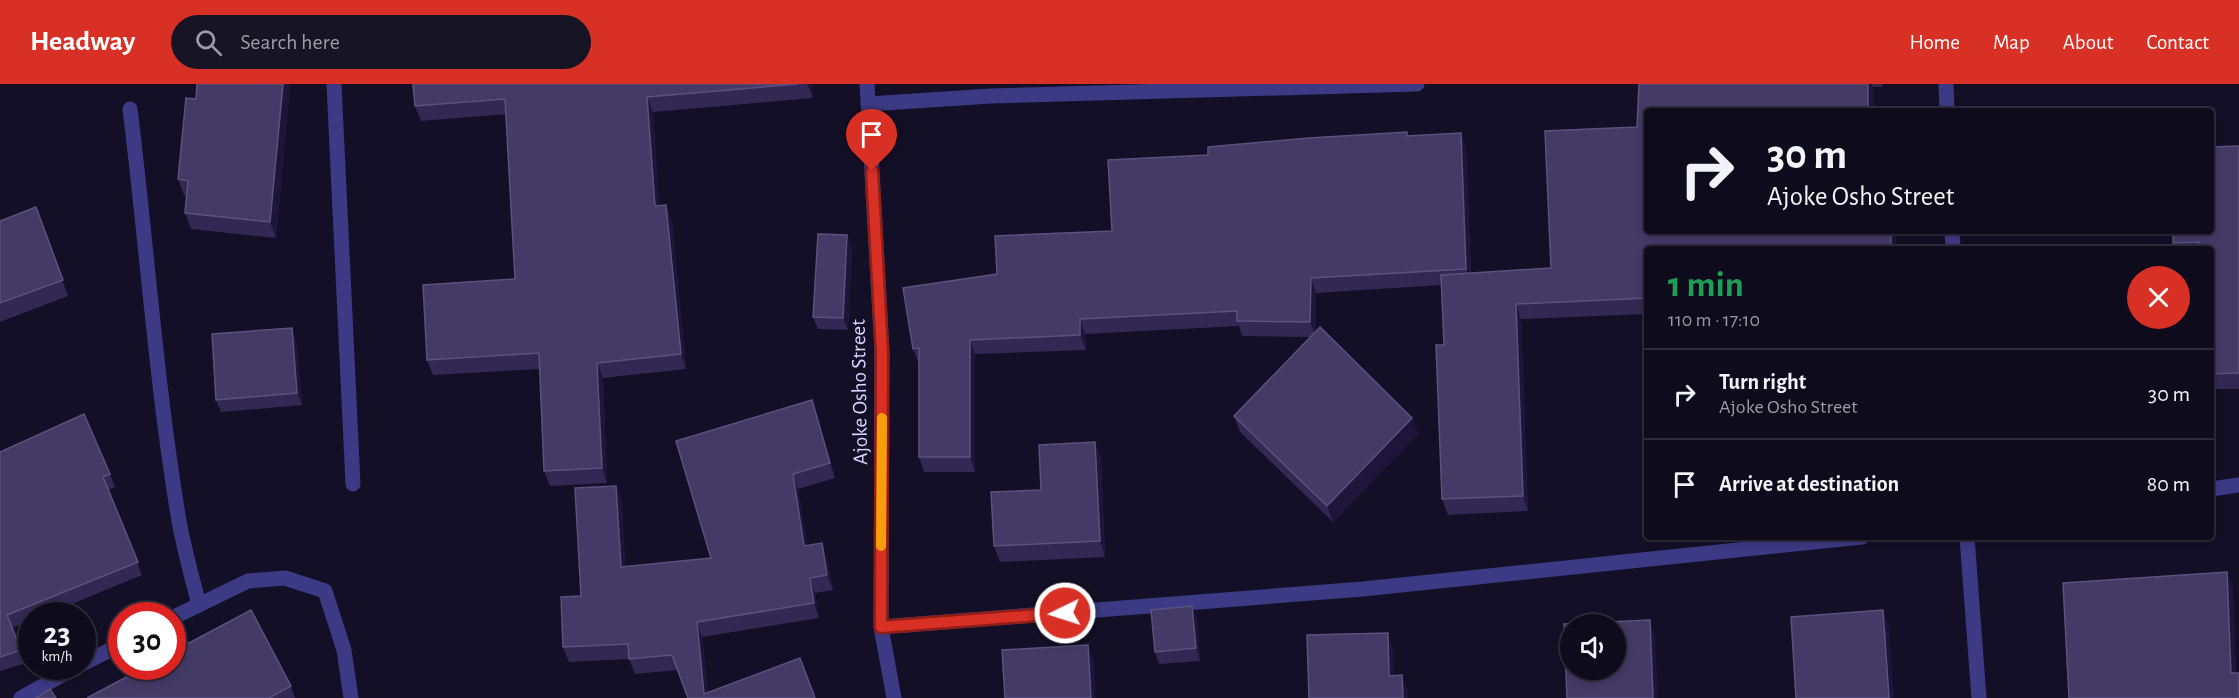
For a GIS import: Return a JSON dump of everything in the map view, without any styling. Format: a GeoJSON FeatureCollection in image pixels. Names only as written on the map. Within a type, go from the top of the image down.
{"type":"FeatureCollection","features":[{"type":"Feature","properties":{"kind":"street"},"geometry":{"type":"LineString","coordinates":[[334,84],[353,484]]}},
{"type":"Feature","properties":{"kind":"street","name":"Ajoke Osho Street"},"geometry":{"type":"LineString","coordinates":[[867,84],[882,351],[881,627],[894,698]]}},
{"type":"Feature","properties":{"kind":"street"},"geometry":{"type":"LineString","coordinates":[[868,104],[991,96],[1417,84]]}},
{"type":"Feature","properties":{"kind":"street"},"geometry":{"type":"LineString","coordinates":[[1946,84],[1947,108]]}},
{"type":"Feature","properties":{"kind":"street"},"geometry":{"type":"LineString","coordinates":[[130,109],[162,408],[180,523],[199,605]]}},
{"type":"Feature","properties":{"kind":"street"},"geometry":{"type":"LineString","coordinates":[[2214,488],[2239,484]]}},
{"type":"Feature","properties":{"kind":"street"},"geometry":{"type":"LineString","coordinates":[[881,627],[1363,589],[1833,540]]}},
{"type":"Feature","properties":{"kind":"street"},"geometry":{"type":"LineString","coordinates":[[1967,540],[1979,698]]}},
{"type":"Feature","properties":{"kind":"street"},"geometry":{"type":"LineString","coordinates":[[186,611],[248,581],[285,578],[325,591],[344,650],[351,698]]}},
{"type":"Feature","properties":{"kind":"street"},"geometry":{"type":"LineString","coordinates":[[21,698],[53,680]]}},
{"type":"Feature","properties":{"kind":"building"},"geometry":{"type":"Polygon","coordinates":[[[197,84],[283,84],[270,222],[185,213],[188,181],[178,179],[186,98],[196,99],[197,84]]]}},
{"type":"Feature","properties":{"kind":"building"},"geometry":{"type":"Polygon","coordinates":[[[413,84],[798,84],[647,97],[655,206],[666,205],[681,354],[597,363],[602,468],[544,471],[539,353],[427,360],[423,285],[515,279],[505,99],[415,106],[413,84]]]}},
{"type":"Feature","properties":{"kind":"building"},"geometry":{"type":"Polygon","coordinates":[[[1639,84],[1868,84],[1868,108],[1644,108],[1644,234],[1891,234],[1891,246],[1644,246],[1644,298],[1516,304],[1523,496],[1442,499],[1436,345],[1444,345],[1441,275],[1551,268],[1545,131],[1637,127],[1639,84]]]}},
{"type":"Feature","properties":{"kind":"building"},"geometry":{"type":"Polygon","coordinates":[[[1407,132],[1407,136],[1461,133],[1466,269],[1311,278],[1310,322],[1237,321],[1237,311],[1080,319],[1080,335],[970,340],[970,457],[919,457],[919,348],[913,349],[903,288],[997,274],[995,236],[1112,231],[1108,160],[1208,155],[1208,147],[1407,132]]]}},
{"type":"Feature","properties":{"kind":"building"},"geometry":{"type":"Polygon","coordinates":[[[2239,146],[2239,373],[2214,374],[2214,246],[2199,246],[2199,242],[2173,243],[2173,234],[2214,234],[2214,147],[2239,146]]]}},
{"type":"Feature","properties":{"kind":"building"},"geometry":{"type":"Polygon","coordinates":[[[36,207],[63,280],[0,303],[0,221],[36,207]]]}},
{"type":"Feature","properties":{"kind":"building"},"geometry":{"type":"Polygon","coordinates":[[[818,234],[847,235],[843,318],[813,317],[818,234]]]}},
{"type":"Feature","properties":{"kind":"building"},"geometry":{"type":"Polygon","coordinates":[[[1320,327],[1412,418],[1327,506],[1234,416],[1320,327]]]}},
{"type":"Feature","properties":{"kind":"building"},"geometry":{"type":"Polygon","coordinates":[[[292,328],[297,393],[216,400],[212,334],[292,328]]]}},
{"type":"Feature","properties":{"kind":"building"},"geometry":{"type":"Polygon","coordinates":[[[812,400],[830,463],[793,474],[804,546],[822,543],[827,575],[810,578],[814,603],[697,622],[704,694],[800,658],[815,698],[688,698],[672,655],[629,659],[628,644],[563,647],[561,597],[581,596],[575,488],[616,486],[621,567],[711,558],[676,441],[812,400]]]}},
{"type":"Feature","properties":{"kind":"building"},"geometry":{"type":"Polygon","coordinates":[[[84,414],[110,474],[103,477],[138,562],[39,602],[18,602],[18,611],[7,615],[18,642],[18,651],[0,657],[0,452],[84,414]]]}},
{"type":"Feature","properties":{"kind":"building"},"geometry":{"type":"Polygon","coordinates":[[[1095,442],[1100,541],[994,546],[991,492],[1041,490],[1039,445],[1095,442]]]}},
{"type":"Feature","properties":{"kind":"building"},"geometry":{"type":"Polygon","coordinates":[[[2227,572],[2231,673],[2239,673],[2239,698],[2069,698],[2063,583],[2227,572]]]}},
{"type":"Feature","properties":{"kind":"building"},"geometry":{"type":"Polygon","coordinates":[[[1192,606],[1196,648],[1155,652],[1151,610],[1192,606]]]}},
{"type":"Feature","properties":{"kind":"building"},"geometry":{"type":"Polygon","coordinates":[[[251,610],[291,686],[269,698],[87,698],[121,680],[186,680],[186,645],[251,610]]]}},
{"type":"Feature","properties":{"kind":"building"},"geometry":{"type":"Polygon","coordinates":[[[1883,610],[1889,698],[1796,698],[1791,617],[1883,610]]]}},
{"type":"Feature","properties":{"kind":"building"},"geometry":{"type":"Polygon","coordinates":[[[1650,620],[1653,698],[1567,698],[1566,680],[1626,680],[1626,621],[1650,620]]]}},
{"type":"Feature","properties":{"kind":"building"},"geometry":{"type":"Polygon","coordinates":[[[1388,633],[1389,676],[1402,675],[1403,698],[1309,698],[1307,635],[1388,633]]]}},
{"type":"Feature","properties":{"kind":"building"},"geometry":{"type":"Polygon","coordinates":[[[1088,645],[1091,698],[1005,698],[1002,650],[1088,645]]]}},
{"type":"Feature","properties":{"kind":"building"},"geometry":{"type":"Polygon","coordinates":[[[50,689],[56,698],[36,698],[50,689]]]}},
{"type":"Feature","properties":{"kind":"slow traffic"},"geometry":{"type":"LineString","coordinates":[[881,546],[882,418]]}},
{"type":"Feature","properties":{"kind":"route"},"geometry":{"type":"LineString","coordinates":[[872,171],[882,351],[881,627],[1065,613]]}}]}
